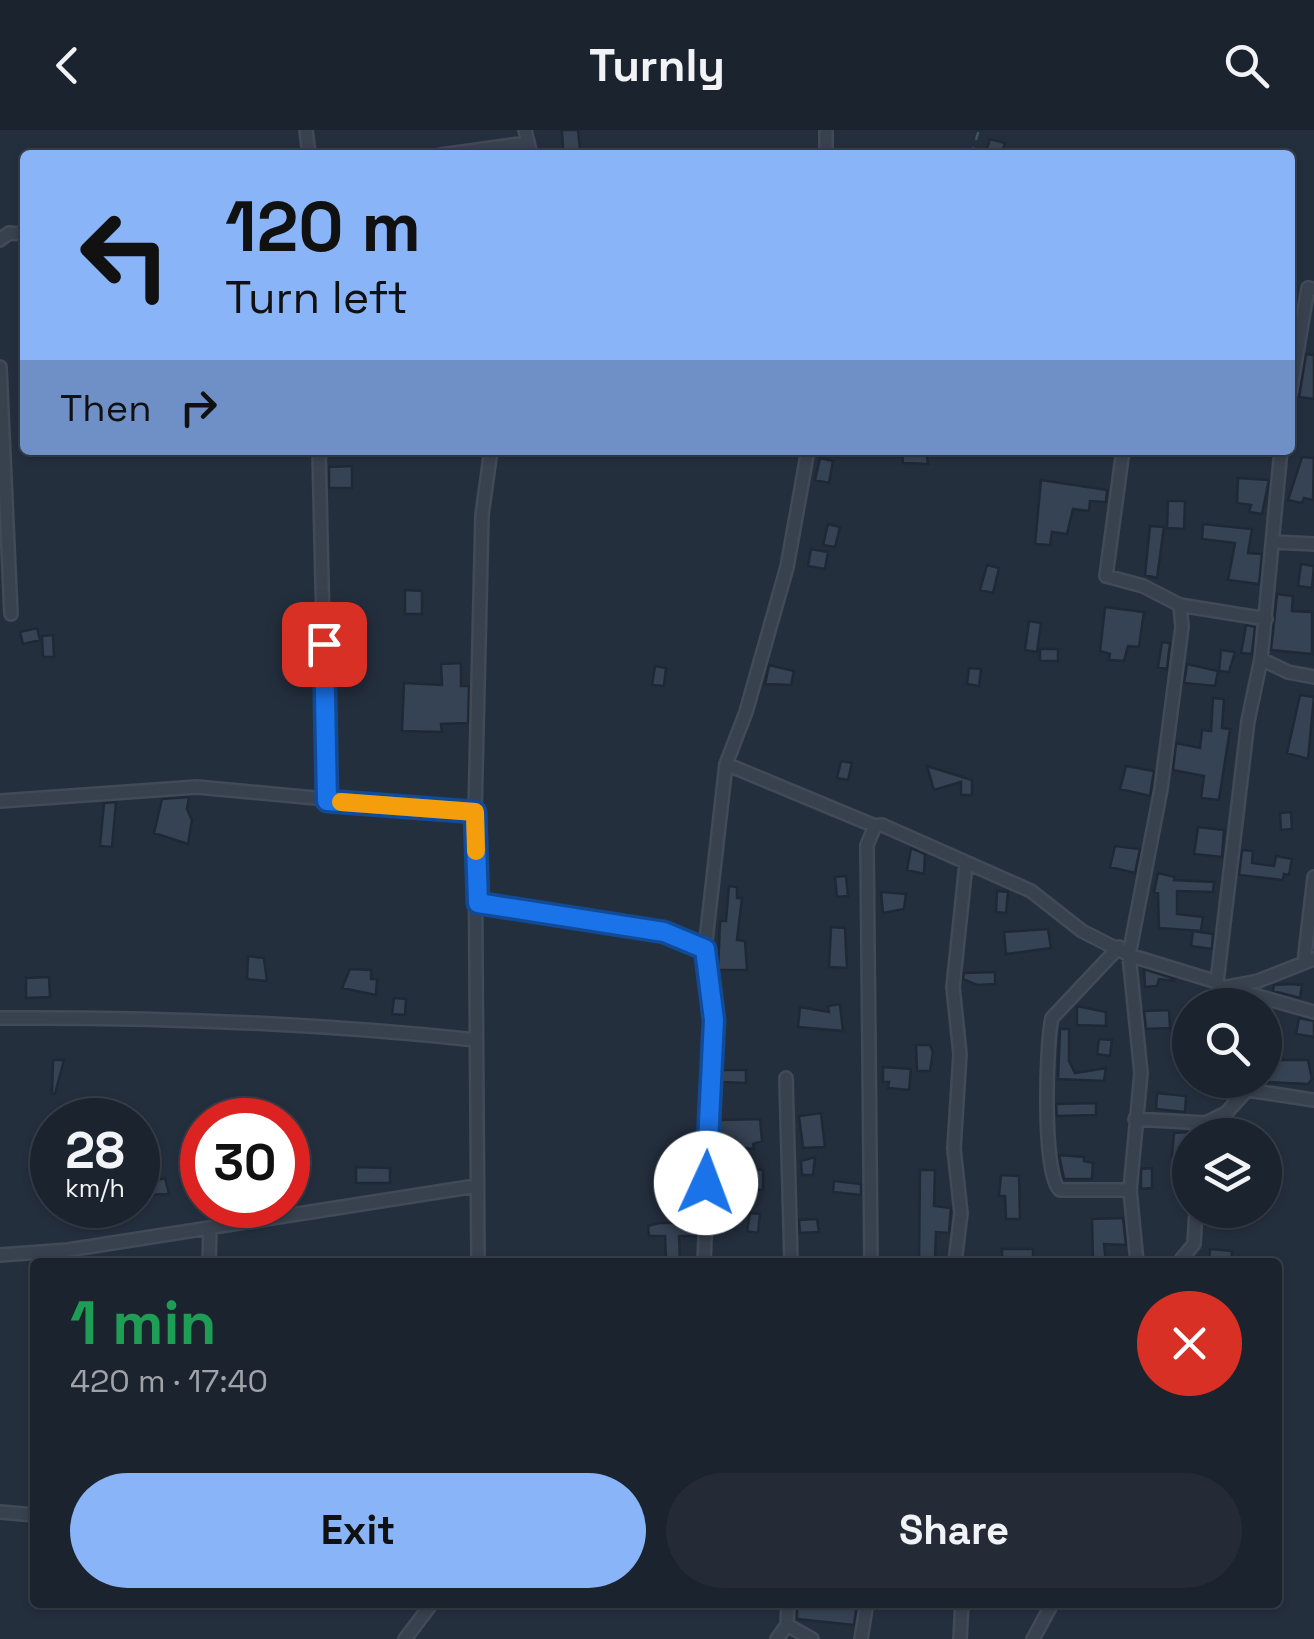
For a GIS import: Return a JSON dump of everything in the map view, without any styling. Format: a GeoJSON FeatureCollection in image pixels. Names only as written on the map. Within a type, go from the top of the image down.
{"type":"FeatureCollection","features":[{"type":"Feature","properties":{"kind":"street"},"geometry":{"type":"LineString","coordinates":[[477,150],[528,143]]}},
{"type":"Feature","properties":{"kind":"street"},"geometry":{"type":"LineString","coordinates":[[1295,365],[1308,288],[1314,289]]}},
{"type":"Feature","properties":{"kind":"street"},"geometry":{"type":"LineString","coordinates":[[0,367],[11,614]]}},
{"type":"Feature","properties":{"kind":"street"},"geometry":{"type":"LineString","coordinates":[[319,455],[327,801]]}},
{"type":"Feature","properties":{"kind":"street"},"geometry":{"type":"LineString","coordinates":[[478,1258],[475,812],[482,514],[490,455]]}},
{"type":"Feature","properties":{"kind":"street"},"geometry":{"type":"LineString","coordinates":[[704,1258],[714,1020],[705,949],[726,764],[786,566],[807,455]]}},
{"type":"Feature","properties":{"kind":"street"},"geometry":{"type":"LineString","coordinates":[[1122,455],[1106,576],[1142,586],[1180,604],[1266,619]]}},
{"type":"Feature","properties":{"kind":"street"},"geometry":{"type":"LineString","coordinates":[[1222,988],[1248,721],[1266,619],[1281,455]]}},
{"type":"Feature","properties":{"kind":"street"},"geometry":{"type":"LineString","coordinates":[[1274,542],[1314,544]]}},
{"type":"Feature","properties":{"kind":"street"},"geometry":{"type":"LineString","coordinates":[[1137,1258],[1130,1190],[1142,1073],[1124,951],[1161,789],[1182,628],[1180,604]]}},
{"type":"Feature","properties":{"kind":"street"},"geometry":{"type":"LineString","coordinates":[[1261,659],[1288,672],[1314,677]]}},
{"type":"Feature","properties":{"kind":"street"},"geometry":{"type":"LineString","coordinates":[[726,764],[874,826],[882,824],[1031,890],[1082,931],[1124,951],[1220,985],[1252,992],[1262,1000],[1314,1012]]}},
{"type":"Feature","properties":{"kind":"street"},"geometry":{"type":"LineString","coordinates":[[0,801],[197,787],[475,812]]}},
{"type":"Feature","properties":{"kind":"street"},"geometry":{"type":"LineString","coordinates":[[871,1258],[867,845],[874,826]]}},
{"type":"Feature","properties":{"kind":"street"},"geometry":{"type":"LineString","coordinates":[[956,1258],[961,1213],[954,1148],[960,1054],[954,987],[966,864]]}},
{"type":"Feature","properties":{"kind":"street"},"geometry":{"type":"LineString","coordinates":[[1220,985],[1258,980],[1309,961],[1314,877]]}},
{"type":"Feature","properties":{"kind":"street"},"geometry":{"type":"LineString","coordinates":[[478,903],[664,932],[705,949]]}},
{"type":"Feature","properties":{"kind":"street"},"geometry":{"type":"LineString","coordinates":[[1124,951],[1052,1018],[1048,1141],[1051,1178],[1060,1190],[1130,1190]]}},
{"type":"Feature","properties":{"kind":"street"},"geometry":{"type":"LineString","coordinates":[[0,1018],[293,1022],[476,1040]]}},
{"type":"Feature","properties":{"kind":"street"},"geometry":{"type":"LineString","coordinates":[[786,1078],[792,1258]]}},
{"type":"Feature","properties":{"kind":"street"},"geometry":{"type":"LineString","coordinates":[[1282,1093],[1314,1100]]}},
{"type":"Feature","properties":{"kind":"street"},"geometry":{"type":"LineString","coordinates":[[1220,1118],[1235,1098]]}},
{"type":"Feature","properties":{"kind":"street"},"geometry":{"type":"LineString","coordinates":[[1135,1119],[1172,1124]]}},
{"type":"Feature","properties":{"kind":"street"},"geometry":{"type":"LineString","coordinates":[[0,1254],[68,1250],[476,1186]]}},
{"type":"Feature","properties":{"kind":"street"},"geometry":{"type":"LineString","coordinates":[[1182,1258],[1194,1244],[1195,1228]]}},
{"type":"Feature","properties":{"kind":"street"},"geometry":{"type":"LineString","coordinates":[[209,1258],[210,1229]]}},
{"type":"Feature","properties":{"kind":"street"},"geometry":{"type":"LineString","coordinates":[[0,1512],[30,1515]]}},
{"type":"Feature","properties":{"kind":"street"},"geometry":{"type":"LineString","coordinates":[[405,1639],[428,1608]]}},
{"type":"Feature","properties":{"kind":"street"},"geometry":{"type":"LineString","coordinates":[[777,1639],[787,1625],[788,1608]]}},
{"type":"Feature","properties":{"kind":"street"},"geometry":{"type":"LineString","coordinates":[[861,1639],[866,1608]]}},
{"type":"Feature","properties":{"kind":"street"},"geometry":{"type":"LineString","coordinates":[[960,1639],[962,1608]]}},
{"type":"Feature","properties":{"kind":"street"},"geometry":{"type":"LineString","coordinates":[[1033,1639],[1050,1608]]}},
{"type":"Feature","properties":{"kind":"street"},"geometry":{"type":"LineString","coordinates":[[787,1625],[812,1639]]}},
{"type":"Feature","properties":{"kind":"building"},"geometry":{"type":"Polygon","coordinates":[[[562,130],[578,130],[580,149],[563,150],[562,130]]]}},
{"type":"Feature","properties":{"kind":"building"},"geometry":{"type":"Polygon","coordinates":[[[990,139],[1005,143],[1003,150],[987,150],[990,139]]]}},
{"type":"Feature","properties":{"kind":"building"},"geometry":{"type":"Polygon","coordinates":[[[1306,354],[1314,355],[1314,399],[1299,397],[1306,354]]]}},
{"type":"Feature","properties":{"kind":"building"},"geometry":{"type":"Polygon","coordinates":[[[902,455],[927,455],[928,464],[903,463],[902,455]]]}},
{"type":"Feature","properties":{"kind":"building"},"geometry":{"type":"Polygon","coordinates":[[[1302,457],[1314,458],[1313,500],[1304,498],[1302,503],[1288,500],[1302,457]]]}},
{"type":"Feature","properties":{"kind":"building"},"geometry":{"type":"Polygon","coordinates":[[[820,458],[833,461],[829,483],[815,480],[820,458]]]}},
{"type":"Feature","properties":{"kind":"building"},"geometry":{"type":"Polygon","coordinates":[[[352,466],[352,488],[329,488],[329,467],[352,466]]]}},
{"type":"Feature","properties":{"kind":"building"},"geometry":{"type":"Polygon","coordinates":[[[1238,478],[1269,480],[1262,514],[1249,512],[1251,505],[1237,503],[1238,478]]]}},
{"type":"Feature","properties":{"kind":"building"},"geometry":{"type":"Polygon","coordinates":[[[1041,480],[1107,490],[1106,502],[1090,501],[1089,511],[1073,509],[1067,534],[1052,532],[1050,545],[1035,544],[1041,480]]]}},
{"type":"Feature","properties":{"kind":"building"},"geometry":{"type":"Polygon","coordinates":[[[1168,501],[1185,501],[1184,529],[1167,528],[1168,501]]]}},
{"type":"Feature","properties":{"kind":"building"},"geometry":{"type":"Polygon","coordinates":[[[828,524],[840,527],[835,547],[823,545],[828,524]]]}},
{"type":"Feature","properties":{"kind":"building"},"geometry":{"type":"Polygon","coordinates":[[[1203,524],[1252,529],[1248,553],[1262,554],[1259,584],[1228,580],[1235,543],[1202,539],[1203,524]]]}},
{"type":"Feature","properties":{"kind":"building"},"geometry":{"type":"Polygon","coordinates":[[[1150,526],[1164,527],[1157,578],[1145,575],[1150,526]]]}},
{"type":"Feature","properties":{"kind":"building"},"geometry":{"type":"Polygon","coordinates":[[[811,549],[828,552],[825,569],[808,566],[811,549]]]}},
{"type":"Feature","properties":{"kind":"building"},"geometry":{"type":"Polygon","coordinates":[[[1301,564],[1314,566],[1312,588],[1298,586],[1301,564]]]}},
{"type":"Feature","properties":{"kind":"building"},"geometry":{"type":"Polygon","coordinates":[[[987,565],[999,568],[993,593],[980,590],[987,565]]]}},
{"type":"Feature","properties":{"kind":"building"},"geometry":{"type":"Polygon","coordinates":[[[405,590],[422,591],[422,614],[405,614],[405,590]]]}},
{"type":"Feature","properties":{"kind":"building"},"geometry":{"type":"Polygon","coordinates":[[[1277,594],[1293,596],[1292,611],[1312,612],[1312,654],[1271,650],[1277,594]]]}},
{"type":"Feature","properties":{"kind":"building"},"geometry":{"type":"Polygon","coordinates":[[[1105,607],[1144,612],[1139,647],[1128,646],[1124,661],[1109,660],[1110,654],[1100,651],[1105,607]]]}},
{"type":"Feature","properties":{"kind":"building"},"geometry":{"type":"Polygon","coordinates":[[[1029,621],[1041,623],[1037,652],[1025,650],[1029,621]]]}},
{"type":"Feature","properties":{"kind":"building"},"geometry":{"type":"Polygon","coordinates":[[[1246,625],[1255,627],[1252,654],[1241,653],[1246,625]]]}},
{"type":"Feature","properties":{"kind":"building"},"geometry":{"type":"Polygon","coordinates":[[[37,628],[40,640],[23,644],[20,632],[37,628]]]}},
{"type":"Feature","properties":{"kind":"building"},"geometry":{"type":"Polygon","coordinates":[[[53,635],[54,657],[43,657],[42,636],[53,635]]]}},
{"type":"Feature","properties":{"kind":"building"},"geometry":{"type":"Polygon","coordinates":[[[1162,642],[1170,643],[1167,669],[1158,667],[1162,642]]]}},
{"type":"Feature","properties":{"kind":"building"},"geometry":{"type":"Polygon","coordinates":[[[1040,649],[1058,649],[1058,661],[1040,661],[1040,649]]]}},
{"type":"Feature","properties":{"kind":"building"},"geometry":{"type":"Polygon","coordinates":[[[1221,650],[1235,652],[1229,672],[1219,671],[1221,650]]]}},
{"type":"Feature","properties":{"kind":"building"},"geometry":{"type":"Polygon","coordinates":[[[461,663],[461,686],[469,686],[468,723],[441,724],[442,732],[402,731],[404,683],[442,685],[441,664],[461,663]]]}},
{"type":"Feature","properties":{"kind":"building"},"geometry":{"type":"Polygon","coordinates":[[[1187,664],[1218,671],[1215,686],[1184,683],[1187,664]]]}},
{"type":"Feature","properties":{"kind":"building"},"geometry":{"type":"Polygon","coordinates":[[[769,665],[794,671],[791,685],[765,684],[769,665]]]}},
{"type":"Feature","properties":{"kind":"building"},"geometry":{"type":"Polygon","coordinates":[[[655,666],[666,668],[664,686],[652,685],[655,666]]]}},
{"type":"Feature","properties":{"kind":"building"},"geometry":{"type":"Polygon","coordinates":[[[969,668],[981,669],[979,686],[967,684],[969,668]]]}},
{"type":"Feature","properties":{"kind":"building"},"geometry":{"type":"Polygon","coordinates":[[[1300,695],[1314,697],[1308,759],[1287,753],[1300,695]]]}},
{"type":"Feature","properties":{"kind":"building"},"geometry":{"type":"Polygon","coordinates":[[[1213,698],[1224,699],[1222,728],[1230,729],[1219,800],[1201,798],[1204,776],[1173,770],[1176,743],[1200,748],[1202,730],[1211,731],[1213,698]]]}},
{"type":"Feature","properties":{"kind":"building"},"geometry":{"type":"Polygon","coordinates":[[[841,761],[852,763],[848,780],[837,778],[841,761]]]}},
{"type":"Feature","properties":{"kind":"building"},"geometry":{"type":"Polygon","coordinates":[[[927,766],[972,780],[972,795],[961,795],[961,782],[934,790],[927,766]]]}},
{"type":"Feature","properties":{"kind":"building"},"geometry":{"type":"Polygon","coordinates":[[[1126,766],[1154,771],[1150,796],[1120,789],[1126,766]]]}},
{"type":"Feature","properties":{"kind":"building"},"geometry":{"type":"Polygon","coordinates":[[[189,797],[187,809],[192,820],[188,844],[154,833],[162,799],[189,797]]]}},
{"type":"Feature","properties":{"kind":"building"},"geometry":{"type":"Polygon","coordinates":[[[116,802],[112,847],[100,846],[104,803],[116,802]]]}},
{"type":"Feature","properties":{"kind":"building"},"geometry":{"type":"Polygon","coordinates":[[[1291,812],[1292,829],[1281,830],[1280,813],[1291,812]]]}},
{"type":"Feature","properties":{"kind":"building"},"geometry":{"type":"Polygon","coordinates":[[[1198,827],[1224,830],[1222,857],[1194,854],[1198,827]]]}},
{"type":"Feature","properties":{"kind":"building"},"geometry":{"type":"Polygon","coordinates":[[[1115,846],[1140,849],[1135,873],[1110,867],[1115,846]]]}},
{"type":"Feature","properties":{"kind":"building"},"geometry":{"type":"Polygon","coordinates":[[[911,848],[925,854],[924,874],[907,870],[911,848]]]}},
{"type":"Feature","properties":{"kind":"building"},"geometry":{"type":"Polygon","coordinates":[[[1242,850],[1253,851],[1252,863],[1274,866],[1276,856],[1292,859],[1289,875],[1284,874],[1283,880],[1239,875],[1242,850]]]}},
{"type":"Feature","properties":{"kind":"building"},"geometry":{"type":"Polygon","coordinates":[[[1158,873],[1175,877],[1174,880],[1214,882],[1213,892],[1177,891],[1177,914],[1203,917],[1201,931],[1159,928],[1158,893],[1154,892],[1158,873]]]}},
{"type":"Feature","properties":{"kind":"building"},"geometry":{"type":"Polygon","coordinates":[[[846,876],[848,896],[837,897],[835,877],[846,876]]]}},
{"type":"Feature","properties":{"kind":"building"},"geometry":{"type":"Polygon","coordinates":[[[729,886],[737,887],[737,898],[742,898],[737,940],[745,941],[747,970],[718,970],[720,921],[726,921],[729,886]]]}},
{"type":"Feature","properties":{"kind":"building"},"geometry":{"type":"Polygon","coordinates":[[[997,891],[1008,892],[1006,913],[996,912],[997,891]]]}},
{"type":"Feature","properties":{"kind":"building"},"geometry":{"type":"Polygon","coordinates":[[[881,892],[906,894],[904,909],[883,913],[881,892]]]}},
{"type":"Feature","properties":{"kind":"building"},"geometry":{"type":"Polygon","coordinates":[[[831,927],[845,928],[847,968],[829,967],[831,927]]]}},
{"type":"Feature","properties":{"kind":"building"},"geometry":{"type":"Polygon","coordinates":[[[1048,929],[1051,948],[1006,954],[1004,932],[1048,929]]]}},
{"type":"Feature","properties":{"kind":"building"},"geometry":{"type":"Polygon","coordinates":[[[1193,931],[1213,934],[1212,949],[1191,946],[1193,931]]]}},
{"type":"Feature","properties":{"kind":"building"},"geometry":{"type":"Polygon","coordinates":[[[248,956],[264,958],[267,981],[247,979],[248,956]]]}},
{"type":"Feature","properties":{"kind":"building"},"geometry":{"type":"Polygon","coordinates":[[[350,969],[371,970],[371,979],[377,979],[376,995],[342,988],[350,969]]]}},
{"type":"Feature","properties":{"kind":"building"},"geometry":{"type":"Polygon","coordinates":[[[1144,969],[1175,981],[1159,979],[1157,986],[1145,987],[1144,969]]]}},
{"type":"Feature","properties":{"kind":"building"},"geometry":{"type":"Polygon","coordinates":[[[995,972],[995,984],[977,985],[963,979],[964,973],[995,972]]]}},
{"type":"Feature","properties":{"kind":"building"},"geometry":{"type":"Polygon","coordinates":[[[49,977],[50,997],[26,998],[26,978],[49,977]]]}},
{"type":"Feature","properties":{"kind":"building"},"geometry":{"type":"Polygon","coordinates":[[[1274,985],[1302,985],[1300,998],[1282,993],[1282,988],[1274,985]]]}},
{"type":"Feature","properties":{"kind":"building"},"geometry":{"type":"Polygon","coordinates":[[[394,998],[406,999],[405,1015],[392,1014],[394,998]]]}},
{"type":"Feature","properties":{"kind":"building"},"geometry":{"type":"Polygon","coordinates":[[[840,1004],[843,1031],[798,1027],[800,1007],[829,1012],[828,1006],[840,1004]]]}},
{"type":"Feature","properties":{"kind":"building"},"geometry":{"type":"Polygon","coordinates":[[[1077,1006],[1106,1012],[1106,1026],[1077,1025],[1077,1006]]]}},
{"type":"Feature","properties":{"kind":"building"},"geometry":{"type":"Polygon","coordinates":[[[1169,1010],[1170,1028],[1146,1029],[1144,1011],[1169,1010]]]}},
{"type":"Feature","properties":{"kind":"building"},"geometry":{"type":"Polygon","coordinates":[[[1299,1018],[1314,1021],[1314,1037],[1296,1034],[1299,1018]]]}},
{"type":"Feature","properties":{"kind":"building"},"geometry":{"type":"Polygon","coordinates":[[[1060,1029],[1069,1029],[1069,1061],[1075,1073],[1106,1068],[1104,1081],[1058,1079],[1060,1029]]]}},
{"type":"Feature","properties":{"kind":"building"},"geometry":{"type":"Polygon","coordinates":[[[1099,1039],[1112,1040],[1110,1056],[1097,1054],[1099,1039]]]}},
{"type":"Feature","properties":{"kind":"building"},"geometry":{"type":"Polygon","coordinates":[[[916,1045],[930,1045],[930,1071],[917,1071],[916,1045]]]}},
{"type":"Feature","properties":{"kind":"building"},"geometry":{"type":"Polygon","coordinates":[[[53,1060],[64,1060],[55,1094],[52,1094],[53,1060]]]}},
{"type":"Feature","properties":{"kind":"building"},"geometry":{"type":"Polygon","coordinates":[[[1282,1060],[1308,1060],[1312,1079],[1308,1084],[1282,1083],[1282,1060]]]}},
{"type":"Feature","properties":{"kind":"building"},"geometry":{"type":"Polygon","coordinates":[[[883,1067],[911,1069],[909,1090],[888,1088],[889,1082],[883,1082],[883,1067]]]}},
{"type":"Feature","properties":{"kind":"building"},"geometry":{"type":"Polygon","coordinates":[[[722,1070],[746,1070],[746,1083],[721,1082],[722,1070]]]}},
{"type":"Feature","properties":{"kind":"building"},"geometry":{"type":"Polygon","coordinates":[[[1157,1093],[1186,1098],[1185,1112],[1156,1109],[1157,1093]]]}},
{"type":"Feature","properties":{"kind":"building"},"geometry":{"type":"Polygon","coordinates":[[[1096,1103],[1096,1115],[1057,1116],[1056,1104],[1096,1103]]]}},
{"type":"Feature","properties":{"kind":"building"},"geometry":{"type":"Polygon","coordinates":[[[821,1113],[825,1147],[803,1148],[799,1116],[821,1113]]]}},
{"type":"Feature","properties":{"kind":"building"},"geometry":{"type":"Polygon","coordinates":[[[760,1119],[762,1141],[753,1144],[754,1149],[718,1145],[719,1120],[760,1119]]]}},
{"type":"Feature","properties":{"kind":"building"},"geometry":{"type":"Polygon","coordinates":[[[1059,1155],[1084,1157],[1084,1161],[1093,1163],[1092,1179],[1064,1179],[1059,1155]]]}},
{"type":"Feature","properties":{"kind":"building"},"geometry":{"type":"Polygon","coordinates":[[[815,1157],[813,1175],[802,1175],[801,1161],[815,1157]]]}},
{"type":"Feature","properties":{"kind":"building"},"geometry":{"type":"Polygon","coordinates":[[[356,1167],[390,1168],[390,1183],[356,1183],[356,1167]]]}},
{"type":"Feature","properties":{"kind":"building"},"geometry":{"type":"Polygon","coordinates":[[[1152,1168],[1152,1188],[1141,1189],[1141,1169],[1152,1168]]]}},
{"type":"Feature","properties":{"kind":"building"},"geometry":{"type":"Polygon","coordinates":[[[750,1169],[763,1170],[763,1190],[749,1189],[750,1169]]]}},
{"type":"Feature","properties":{"kind":"building"},"geometry":{"type":"Polygon","coordinates":[[[920,1170],[935,1170],[934,1206],[951,1208],[949,1233],[936,1232],[935,1258],[919,1257],[920,1170]]]}},
{"type":"Feature","properties":{"kind":"building"},"geometry":{"type":"Polygon","coordinates":[[[1001,1175],[1019,1176],[1020,1219],[1006,1219],[1005,1196],[999,1196],[1001,1175]]]}},
{"type":"Feature","properties":{"kind":"building"},"geometry":{"type":"Polygon","coordinates":[[[165,1178],[169,1194],[160,1194],[160,1179],[165,1178]]]}},
{"type":"Feature","properties":{"kind":"building"},"geometry":{"type":"Polygon","coordinates":[[[834,1181],[861,1184],[861,1195],[833,1192],[834,1181]]]}},
{"type":"Feature","properties":{"kind":"building"},"geometry":{"type":"Polygon","coordinates":[[[750,1213],[760,1214],[758,1233],[747,1231],[750,1213]]]}},
{"type":"Feature","properties":{"kind":"building"},"geometry":{"type":"Polygon","coordinates":[[[1123,1218],[1126,1245],[1104,1244],[1106,1258],[1093,1258],[1092,1219],[1123,1218]]]}},
{"type":"Feature","properties":{"kind":"building"},"geometry":{"type":"Polygon","coordinates":[[[817,1219],[819,1232],[800,1233],[799,1220],[817,1219]]]}},
{"type":"Feature","properties":{"kind":"building"},"geometry":{"type":"Polygon","coordinates":[[[696,1223],[696,1236],[679,1236],[680,1258],[666,1258],[665,1236],[649,1236],[648,1226],[696,1223]]]}},
{"type":"Feature","properties":{"kind":"building"},"geometry":{"type":"Polygon","coordinates":[[[1002,1249],[1033,1249],[1033,1258],[1002,1258],[1002,1249]]]}},
{"type":"Feature","properties":{"kind":"building"},"geometry":{"type":"Polygon","coordinates":[[[1210,1249],[1232,1251],[1231,1258],[1209,1258],[1210,1249]]]}},
{"type":"Feature","properties":{"kind":"building"},"geometry":{"type":"Polygon","coordinates":[[[797,1608],[856,1608],[854,1625],[797,1619],[797,1608]]]}},
{"type":"Feature","properties":{"kind":"slow traffic"},"geometry":{"type":"LineString","coordinates":[[341,802],[475,812],[476,851]]}},
{"type":"Feature","properties":{"kind":"route"},"geometry":{"type":"LineString","coordinates":[[324,644],[327,801],[475,812],[478,903],[664,932],[689,938],[705,949],[710,964],[714,1020],[706,1183]]}}]}
